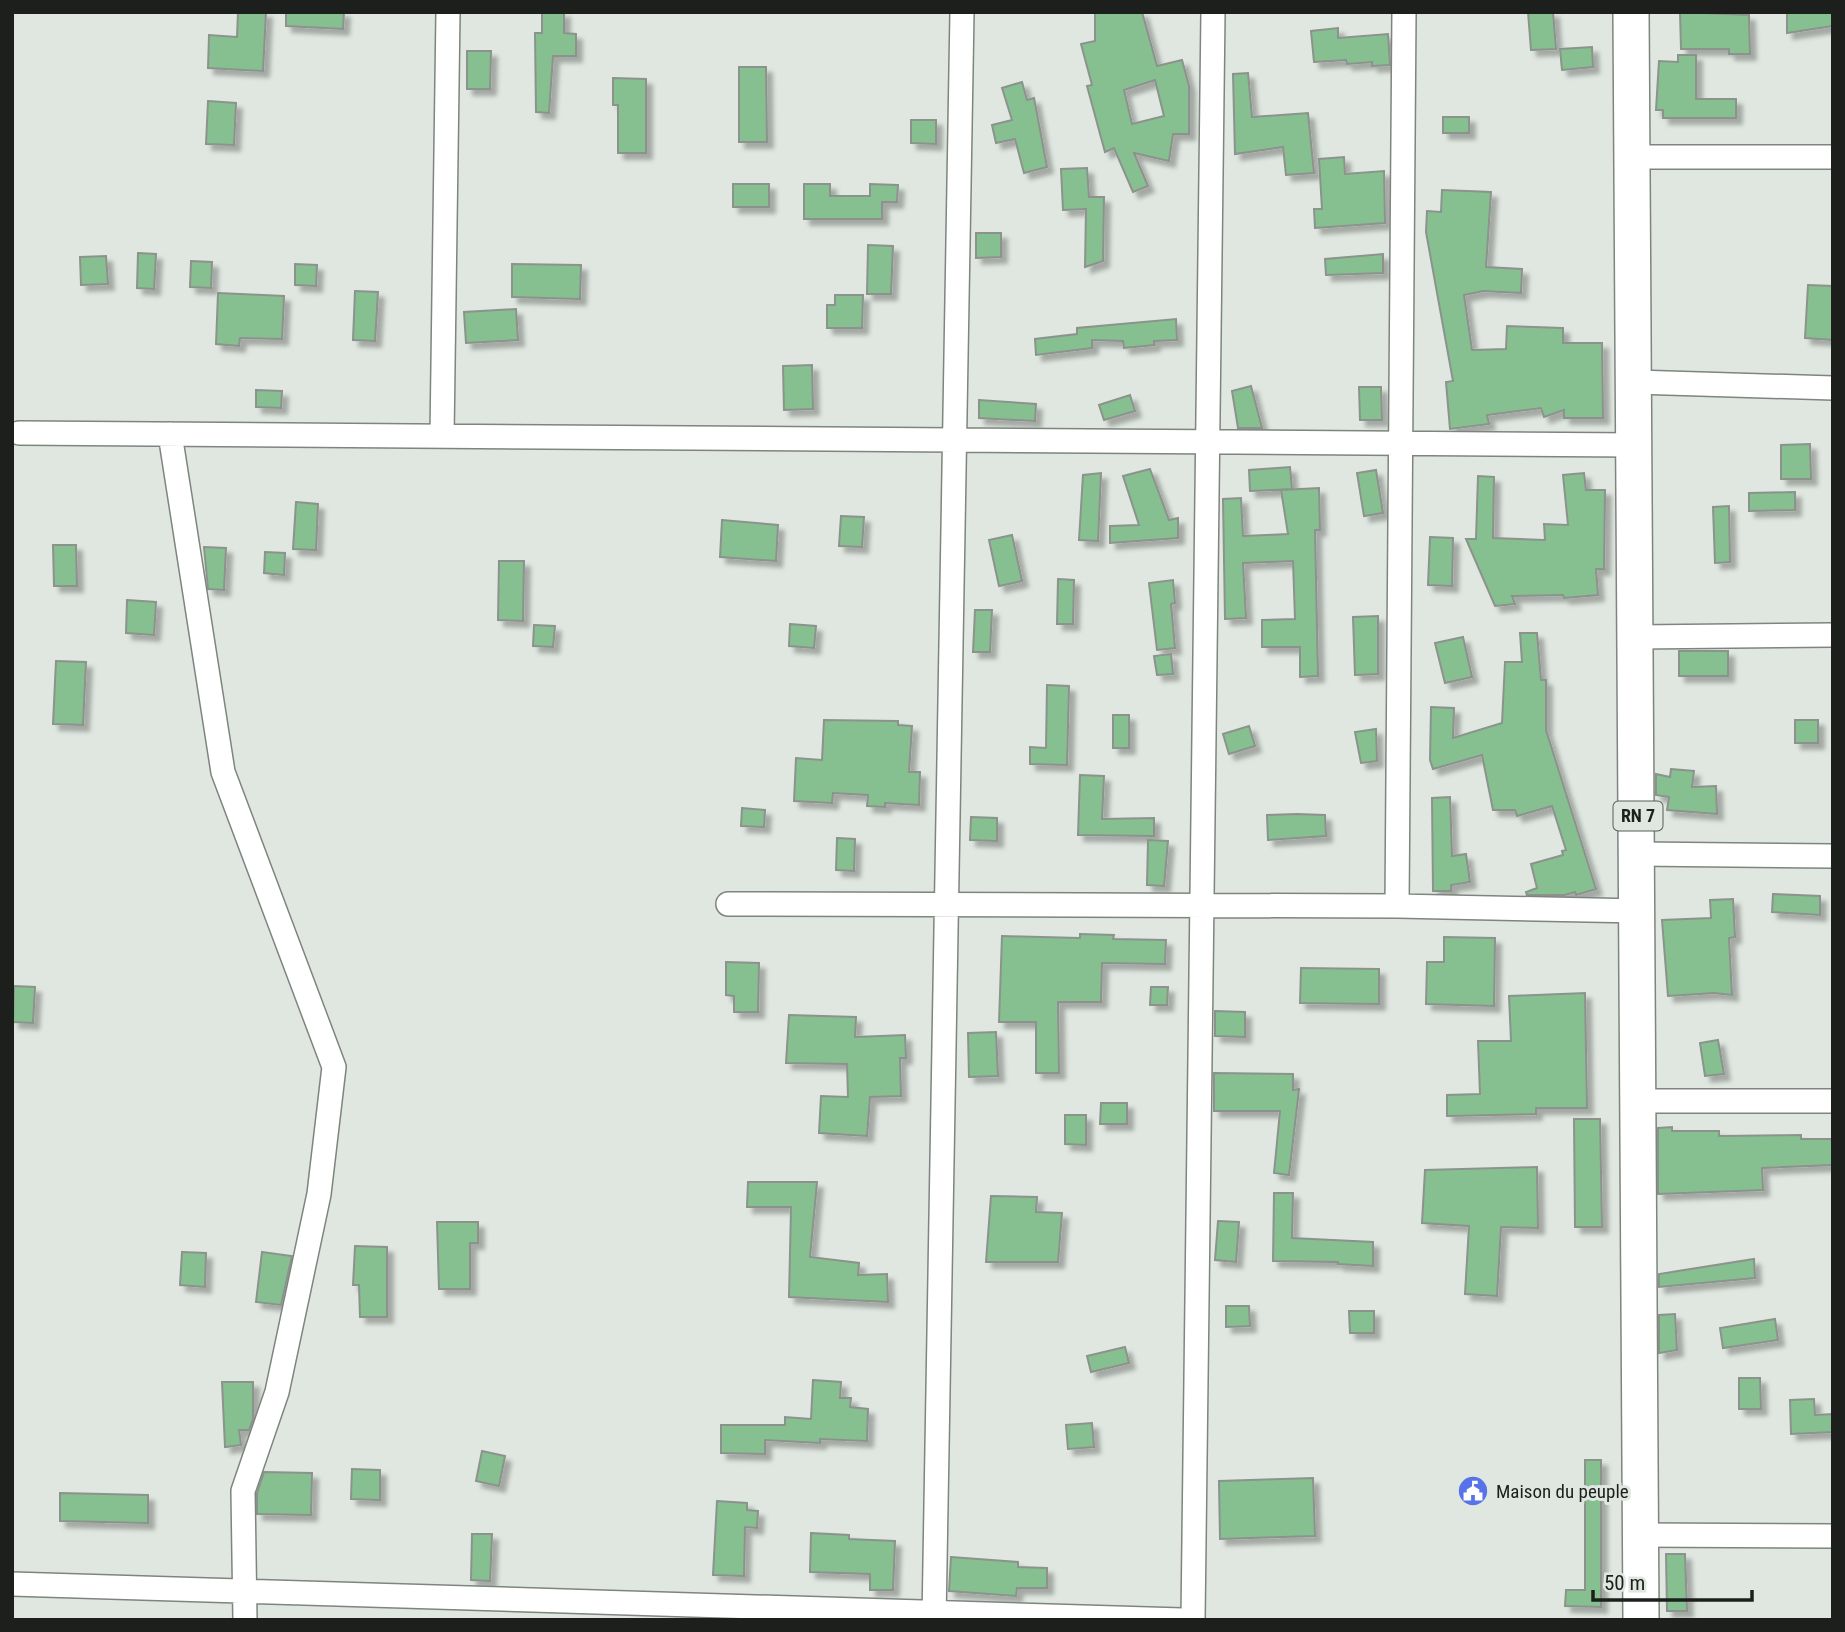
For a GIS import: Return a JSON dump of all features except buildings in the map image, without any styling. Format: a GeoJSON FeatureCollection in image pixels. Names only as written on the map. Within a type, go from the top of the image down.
{"type":"FeatureCollection","features":[{"type":"Feature","properties":{"kind":"main road","name":"RN 7"},"geometry":{"type":"LineString","coordinates":[[1632,12],[1639,854],[1641,1620]]}},
{"type":"Feature","properties":{"kind":"street"},"geometry":{"type":"LineString","coordinates":[[442,436],[447,12]]}},
{"type":"Feature","properties":{"kind":"street"},"geometry":{"type":"LineString","coordinates":[[934,1616],[962,12]]}},
{"type":"Feature","properties":{"kind":"street"},"geometry":{"type":"LineString","coordinates":[[1194,1620],[1213,12]]}},
{"type":"Feature","properties":{"kind":"street"},"geometry":{"type":"LineString","coordinates":[[1397,906],[1404,12]]}},
{"type":"Feature","properties":{"kind":"street"},"geometry":{"type":"LineString","coordinates":[[1633,157],[1833,156]]}},
{"type":"Feature","properties":{"kind":"street"},"geometry":{"type":"LineString","coordinates":[[1635,382],[1833,388]]}},
{"type":"Feature","properties":{"kind":"street"},"geometry":{"type":"LineString","coordinates":[[19,433],[1635,446]]}},
{"type":"Feature","properties":{"kind":"street"},"geometry":{"type":"LineString","coordinates":[[170,434],[223,772],[334,1067],[318,1194],[277,1392],[243,1491],[245,1620]]}},
{"type":"Feature","properties":{"kind":"street"},"geometry":{"type":"LineString","coordinates":[[1637,638],[1833,635]]}},
{"type":"Feature","properties":{"kind":"street"},"geometry":{"type":"LineString","coordinates":[[1639,854],[1833,856]]}},
{"type":"Feature","properties":{"kind":"street"},"geometry":{"type":"LineString","coordinates":[[728,904],[1397,906],[1639,911]]}},
{"type":"Feature","properties":{"kind":"street"},"geometry":{"type":"LineString","coordinates":[[1639,1101],[1833,1101]]}},
{"type":"Feature","properties":{"kind":"street"},"geometry":{"type":"LineString","coordinates":[[1640,1535],[1833,1536]]}},
{"type":"Feature","properties":{"kind":"street"},"geometry":{"type":"LineString","coordinates":[[12,1584],[246,1591],[450,1608],[1182,1620]]}},
{"type":"Feature","properties":{"kind":"place","name":"Maison du peuple"},"geometry":{"type":"Point","coordinates":[1473,1491]}}]}
